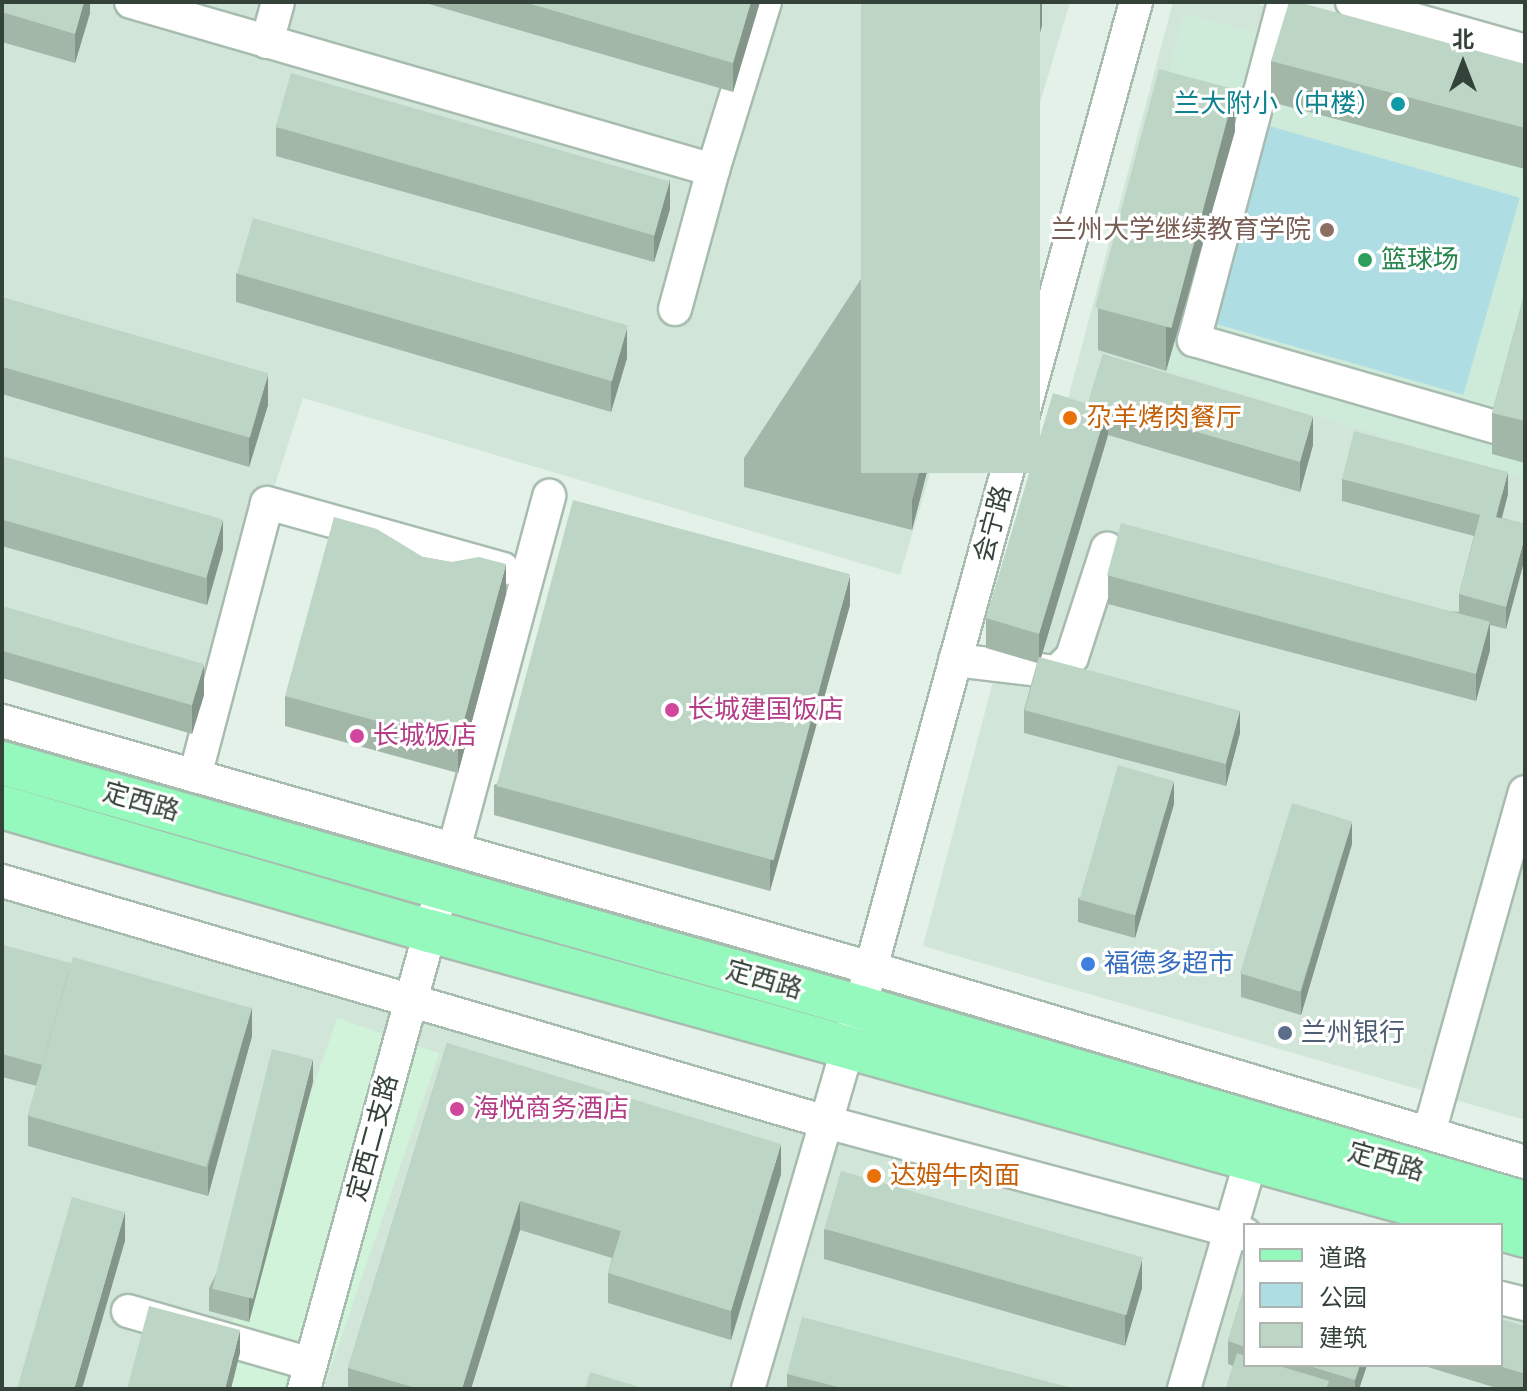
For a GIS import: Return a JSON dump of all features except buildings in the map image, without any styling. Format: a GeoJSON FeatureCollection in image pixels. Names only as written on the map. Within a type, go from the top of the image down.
{"type":"FeatureCollection","features":[{"type":"Feature","properties":{"kind":"main road","name":"定西路"},"geometry":{"type":"LineString","coordinates":[[2,763],[448,869],[860,1007],[1525,1203]]}},
{"type":"Feature","properties":{"kind":"main road","name":"定西路"},"geometry":{"type":"LineString","coordinates":[[2,807],[430,931],[860,1007],[1251,1160],[1479,1223]]}},
{"type":"Feature","properties":{"kind":"main road"},"geometry":{"type":"LineString","coordinates":[[1503,1230],[1525,1236]]}},
{"type":"Feature","properties":{"kind":"street"},"geometry":{"type":"LineString","coordinates":[[131,2],[713,170]]}},
{"type":"Feature","properties":{"kind":"street"},"geometry":{"type":"LineString","coordinates":[[267,42],[278,2]]}},
{"type":"Feature","properties":{"kind":"street"},"geometry":{"type":"LineString","coordinates":[[675,309],[713,170],[765,2]]}},
{"type":"Feature","properties":{"kind":"street","name":"会宁路"},"geometry":{"type":"LineString","coordinates":[[748,1389],[860,1007],[1136,2]]}},
{"type":"Feature","properties":{"kind":"street"},"geometry":{"type":"LineString","coordinates":[[1284,2],[1194,340],[1499,428]]}},
{"type":"Feature","properties":{"kind":"street"},"geometry":{"type":"LineString","coordinates":[[1352,2],[1525,51]]}},
{"type":"Feature","properties":{"kind":"street","name":"定西二支路"},"geometry":{"type":"LineString","coordinates":[[307,1377],[549,496]]}},
{"type":"Feature","properties":{"kind":"street"},"geometry":{"type":"LineString","coordinates":[[195,776],[267,503],[503,569]]}},
{"type":"Feature","properties":{"kind":"street"},"geometry":{"type":"LineString","coordinates":[[955,660],[1057,672],[1072,657],[1107,549]]}},
{"type":"Feature","properties":{"kind":"street"},"geometry":{"type":"LineString","coordinates":[[2,721],[195,776],[448,869]]}},
{"type":"Feature","properties":{"kind":"street"},"geometry":{"type":"LineString","coordinates":[[1429,1133],[1525,792]]}},
{"type":"Feature","properties":{"kind":"street"},"geometry":{"type":"LineString","coordinates":[[2,881],[826,1122],[1238,1233]]}},
{"type":"Feature","properties":{"kind":"street"},"geometry":{"type":"LineString","coordinates":[[860,1007],[1429,1133],[1525,1162]]}},
{"type":"Feature","properties":{"kind":"street"},"geometry":{"type":"LineString","coordinates":[[1184,1389],[1238,1233],[1251,1160]]}},
{"type":"Feature","properties":{"kind":"street"},"geometry":{"type":"LineString","coordinates":[[1503,1298],[1525,1304]]}},
{"type":"Feature","properties":{"kind":"street"},"geometry":{"type":"LineString","coordinates":[[128,1311],[307,1377]]}},
{"type":"Feature","properties":{"kind":"shaded area"},"geometry":{"type":"Polygon","coordinates":[[[2,2],[1070,2],[900,575],[303,398],[195,732],[2,676],[2,2]]]}},
{"type":"Feature","properties":{"kind":"shaded area"},"geometry":{"type":"Polygon","coordinates":[[[1173,2],[1251,2],[1525,83],[1525,1120],[923,946],[1173,2]]]}},
{"type":"Feature","properties":{"kind":"shaded area","name":"兰州大学继续教育学院"},"geometry":{"type":"Polygon","coordinates":[[[1184,13],[1525,105],[1525,479],[1098,350],[1184,13]]]}},
{"type":"Feature","properties":{"kind":"shaded area"},"geometry":{"type":"Polygon","coordinates":[[[2,869],[1243,1229],[1243,1367],[1503,1367],[1503,1305],[1525,1311],[1525,1389],[2,1389],[2,869]]]}},
{"type":"Feature","properties":{"kind":"shaded area"},"geometry":{"type":"Polygon","coordinates":[[[337,1018],[439,1053],[323,1389],[229,1389],[211,1383],[337,1018]]]}},
{"type":"Feature","properties":{"kind":"green space","name":"篮球场"},"geometry":{"type":"Polygon","coordinates":[[[1266,125],[1520,198],[1463,395],[1209,322],[1266,125]]]}},
{"type":"Feature","properties":{"kind":"place","name":"兰大附小（中楼）"},"geometry":{"type":"Point","coordinates":[1398,104]}},
{"type":"Feature","properties":{"kind":"place","name":"兰州大学继续教育学院"},"geometry":{"type":"Point","coordinates":[1327,230]}},
{"type":"Feature","properties":{"kind":"place","name":"篮球场"},"geometry":{"type":"Point","coordinates":[1365,260]}},
{"type":"Feature","properties":{"kind":"place","name":"尕羊烤肉餐厅"},"geometry":{"type":"Point","coordinates":[1070,418]}},
{"type":"Feature","properties":{"kind":"place","name":"长城建国饭店"},"geometry":{"type":"Point","coordinates":[672,710]}},
{"type":"Feature","properties":{"kind":"place","name":"长城饭店"},"geometry":{"type":"Point","coordinates":[357,736]}},
{"type":"Feature","properties":{"kind":"place","name":"福德多超市"},"geometry":{"type":"Point","coordinates":[1088,964]}},
{"type":"Feature","properties":{"kind":"place","name":"兰州银行"},"geometry":{"type":"Point","coordinates":[1285,1033]}},
{"type":"Feature","properties":{"kind":"place","name":"海悦商务酒店"},"geometry":{"type":"Point","coordinates":[457,1109]}},
{"type":"Feature","properties":{"kind":"place","name":"达姆牛肉面"},"geometry":{"type":"Point","coordinates":[874,1176]}}]}
